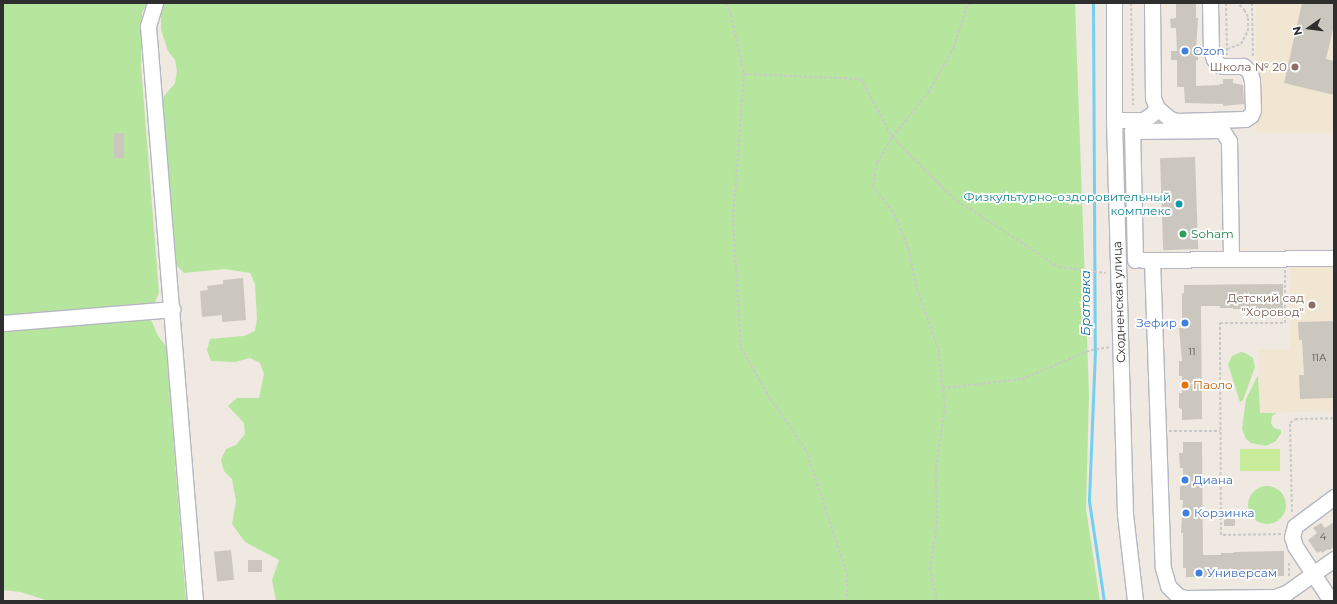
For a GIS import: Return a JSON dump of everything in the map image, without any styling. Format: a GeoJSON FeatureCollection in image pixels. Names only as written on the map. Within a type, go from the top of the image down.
{"type":"FeatureCollection","features":[{"type":"Feature","properties":{"kind":"street"},"geometry":{"type":"LineString","coordinates":[[155,3],[148,26],[195,601]]}},
{"type":"Feature","properties":{"kind":"street","name":"Сходненская улица"},"geometry":{"type":"LineString","coordinates":[[1114,3],[1114,120],[1125,514],[1135,601]]}},
{"type":"Feature","properties":{"kind":"street"},"geometry":{"type":"LineString","coordinates":[[1152,3],[1153,98],[1157,108],[1170,119],[1177,121],[1245,119],[1251,115],[1253,110],[1252,80],[1248,71],[1243,66],[1227,66],[1218,64],[1211,50],[1210,3]]}},
{"type":"Feature","properties":{"kind":"street"},"geometry":{"type":"LineString","coordinates":[[1114,120],[1143,120],[1151,115],[1157,108]]}},
{"type":"Feature","properties":{"kind":"street"},"geometry":{"type":"LineString","coordinates":[[1134,260],[1132,131],[1222,130],[1229,141],[1231,259]]}},
{"type":"Feature","properties":{"kind":"street"},"geometry":{"type":"LineString","coordinates":[[1118,268],[1134,260],[1334,258]]}},
{"type":"Feature","properties":{"kind":"street"},"geometry":{"type":"LineString","coordinates":[[1152,260],[1163,568],[1165,578],[1173,593],[1186,598],[1275,597],[1286,593],[1334,559]]}},
{"type":"Feature","properties":{"kind":"street"},"geometry":{"type":"LineString","coordinates":[[3,323],[172,309]]}},
{"type":"Feature","properties":{"kind":"street"},"geometry":{"type":"LineString","coordinates":[[1329,598],[1295,546],[1292,537],[1295,526],[1334,497]]}},
{"type":"Feature","properties":{"kind":"path"},"geometry":{"type":"LineString","coordinates":[[726,3],[731,15],[744,74],[733,219],[741,348],[770,398],[806,450],[847,574],[847,601]]}},
{"type":"Feature","properties":{"kind":"path"},"geometry":{"type":"LineString","coordinates":[[937,601],[930,569],[937,524],[936,467],[945,406],[938,348],[916,286],[909,249],[893,212],[873,186],[877,163],[892,137],[928,93],[954,47],[968,4],[973,3]]}},
{"type":"Feature","properties":{"kind":"path"},"geometry":{"type":"LineString","coordinates":[[1131,3],[1133,105]]}},
{"type":"Feature","properties":{"kind":"path"},"geometry":{"type":"LineString","coordinates":[[1226,3],[1227,66]]}},
{"type":"Feature","properties":{"kind":"path"},"geometry":{"type":"LineString","coordinates":[[1227,49],[1240,44],[1248,31],[1248,17],[1238,3]]}},
{"type":"Feature","properties":{"kind":"path"},"geometry":{"type":"LineString","coordinates":[[1248,71],[1253,61],[1252,3]]}},
{"type":"Feature","properties":{"kind":"path"},"geometry":{"type":"LineString","coordinates":[[744,74],[861,79],[892,137],[953,198],[1059,268],[1118,268]]}},
{"type":"Feature","properties":{"kind":"path"},"geometry":{"type":"LineString","coordinates":[[1284,259],[1286,323],[1220,323],[1220,431],[1221,535],[1286,534]]}},
{"type":"Feature","properties":{"kind":"path"},"geometry":{"type":"LineString","coordinates":[[943,388],[1022,379],[1091,350],[1121,345]]}},
{"type":"Feature","properties":{"kind":"path"},"geometry":{"type":"LineString","coordinates":[[1292,515],[1290,423],[1294,419],[1334,418]]}},
{"type":"Feature","properties":{"kind":"path"},"geometry":{"type":"LineString","coordinates":[[1158,431],[1220,431]]}},
{"type":"Feature","properties":{"kind":"path"},"geometry":{"type":"LineString","coordinates":[[1286,593],[1289,577],[1289,557]]}},
{"type":"Feature","properties":{"kind":"shaded area","name":"Школа № 20"},"geometry":{"type":"Polygon","coordinates":[[[1256,3],[1334,3],[1334,133],[1256,133],[1256,3]]]}},
{"type":"Feature","properties":{"kind":"shaded area","name":"Детский сад \"Хоровод\""},"geometry":{"type":"Polygon","coordinates":[[[1334,266],[1334,411],[1260,413],[1258,349],[1290,349],[1290,267],[1334,266]]]}},
{"type":"Feature","properties":{"kind":"green space"},"geometry":{"type":"Polygon","coordinates":[[[3,3],[147,3],[142,13],[141,66],[159,293],[149,315],[158,336],[166,346],[186,601],[49,601],[20,592],[3,590],[3,3]]]}},
{"type":"Feature","properties":{"kind":"green space"},"geometry":{"type":"Polygon","coordinates":[[[163,3],[1075,3],[1089,394],[1086,509],[1100,601],[276,601],[272,580],[279,560],[245,542],[232,524],[236,501],[232,479],[224,471],[221,460],[226,449],[236,445],[245,434],[244,423],[228,406],[237,398],[259,398],[264,374],[260,363],[250,358],[235,362],[211,361],[207,350],[210,339],[244,336],[255,331],[257,319],[255,284],[250,273],[225,269],[184,273],[176,265],[169,242],[160,101],[175,83],[177,71],[175,60],[168,51],[161,30],[161,6],[163,3]]]}},
{"type":"Feature","properties":{"kind":"green space"},"geometry":{"type":"Polygon","coordinates":[[[1241,352],[1253,358],[1255,367],[1243,400],[1240,402],[1228,364],[1232,356],[1241,352]]]}},
{"type":"Feature","properties":{"kind":"green space"},"geometry":{"type":"Polygon","coordinates":[[[1258,375],[1260,413],[1277,413],[1272,416],[1271,423],[1274,428],[1281,430],[1281,433],[1276,441],[1266,446],[1251,443],[1246,439],[1242,429],[1246,399],[1258,375]]]}},
{"type":"Feature","properties":{"kind":"green space"},"geometry":{"type":"Polygon","coordinates":[[[1240,449],[1280,449],[1280,471],[1240,471],[1240,449]]]}},
{"type":"Feature","properties":{"kind":"green space"},"geometry":{"type":"Polygon","coordinates":[[[1267,486],[1277,489],[1283,495],[1286,505],[1283,515],[1277,521],[1267,524],[1257,521],[1251,515],[1248,505],[1251,495],[1257,489],[1267,486]]]}},
{"type":"Feature","properties":{"kind":"building"},"geometry":{"type":"Polygon","coordinates":[[[1176,3],[1196,3],[1196,18],[1198,18],[1196,50],[1198,50],[1198,60],[1196,60],[1196,86],[1219,85],[1223,84],[1223,79],[1233,79],[1233,83],[1243,85],[1244,104],[1223,106],[1223,104],[1185,103],[1184,87],[1177,87],[1177,60],[1171,60],[1171,51],[1177,51],[1176,28],[1171,28],[1170,19],[1176,18],[1176,3]]]}},
{"type":"Feature","properties":{"kind":"building"},"geometry":{"type":"Polygon","coordinates":[[[1302,3],[1334,3],[1334,25],[1326,59],[1334,61],[1334,95],[1284,83],[1302,3]]]}},
{"type":"Feature","properties":{"kind":"building"},"geometry":{"type":"Polygon","coordinates":[[[114,133],[124,133],[124,158],[114,158],[114,133]]]}},
{"type":"Feature","properties":{"kind":"building","name":"Физкультурно-оздоровительный комплекс"},"geometry":{"type":"Polygon","coordinates":[[[1195,157],[1198,249],[1163,250],[1160,158],[1195,157]]]}},
{"type":"Feature","properties":{"kind":"building"},"geometry":{"type":"Polygon","coordinates":[[[243,278],[246,320],[222,322],[222,315],[202,317],[200,291],[208,290],[207,286],[223,284],[223,280],[243,278]]]}},
{"type":"Feature","properties":{"kind":"building"},"geometry":{"type":"Polygon","coordinates":[[[1283,284],[1283,309],[1233,309],[1220,308],[1220,306],[1201,306],[1202,419],[1182,420],[1182,409],[1179,408],[1179,393],[1182,393],[1182,376],[1179,376],[1179,361],[1182,361],[1179,328],[1182,328],[1182,294],[1184,293],[1184,285],[1283,284]]]}},
{"type":"Feature","properties":{"kind":"building"},"geometry":{"type":"Polygon","coordinates":[[[1334,321],[1334,398],[1300,399],[1299,375],[1304,375],[1302,340],[1299,340],[1298,322],[1334,321]]]}},
{"type":"Feature","properties":{"kind":"building"},"geometry":{"type":"Polygon","coordinates":[[[1183,442],[1202,442],[1203,555],[1221,555],[1221,553],[1234,552],[1284,551],[1284,576],[1186,577],[1186,568],[1183,568],[1183,533],[1181,533],[1183,500],[1180,500],[1180,486],[1183,486],[1183,468],[1180,468],[1179,453],[1183,453],[1183,442]]]}},
{"type":"Feature","properties":{"kind":"building"},"geometry":{"type":"Polygon","coordinates":[[[1224,519],[1235,519],[1235,526],[1224,526],[1224,519]]]}},
{"type":"Feature","properties":{"kind":"building"},"geometry":{"type":"Polygon","coordinates":[[[1334,522],[1334,547],[1322,553],[1321,551],[1317,553],[1308,540],[1317,533],[1313,528],[1321,523],[1325,528],[1334,522]]]}},
{"type":"Feature","properties":{"kind":"building"},"geometry":{"type":"Polygon","coordinates":[[[231,550],[234,580],[217,582],[214,552],[231,550]]]}},
{"type":"Feature","properties":{"kind":"building"},"geometry":{"type":"Polygon","coordinates":[[[248,560],[262,560],[262,572],[248,572],[248,560]]]}},
{"type":"Feature","properties":{"kind":"waterway","name":"Братовка"},"geometry":{"type":"LineString","coordinates":[[1093,3],[1095,350],[1089,501],[1104,601]]}},
{"type":"Feature","properties":{"kind":"place","name":"Ozon"},"geometry":{"type":"Point","coordinates":[1185,51]}},
{"type":"Feature","properties":{"kind":"place","name":"Школа № 20"},"geometry":{"type":"Point","coordinates":[1295,67]}},
{"type":"Feature","properties":{"kind":"place","name":"Физкультурно-оздоровительный комплекс"},"geometry":{"type":"Point","coordinates":[1179,204]}},
{"type":"Feature","properties":{"kind":"place","name":"Soham"},"geometry":{"type":"Point","coordinates":[1183,234]}},
{"type":"Feature","properties":{"kind":"place","name":"Детский сад \"Хоровод\""},"geometry":{"type":"Point","coordinates":[1312,305]}},
{"type":"Feature","properties":{"kind":"place","name":"Зефир"},"geometry":{"type":"Point","coordinates":[1185,323]}},
{"type":"Feature","properties":{"kind":"place","name":"Паоло"},"geometry":{"type":"Point","coordinates":[1185,385]}},
{"type":"Feature","properties":{"kind":"place","name":"Диана"},"geometry":{"type":"Point","coordinates":[1185,480]}},
{"type":"Feature","properties":{"kind":"place","name":"Корзинка"},"geometry":{"type":"Point","coordinates":[1186,513]}},
{"type":"Feature","properties":{"kind":"place","name":"Универсам"},"geometry":{"type":"Point","coordinates":[1199,573]}}]}
